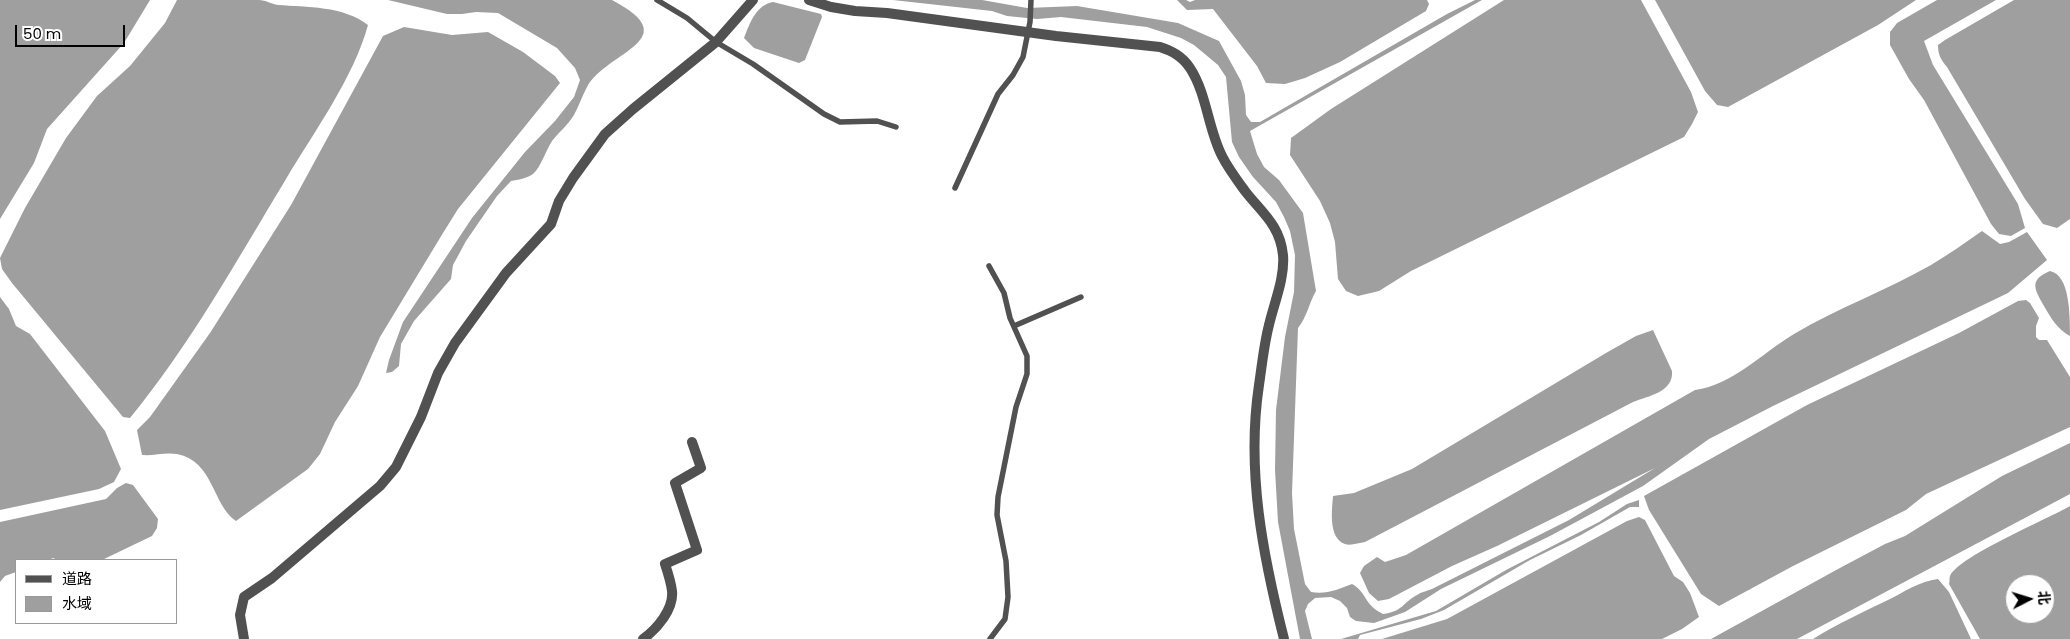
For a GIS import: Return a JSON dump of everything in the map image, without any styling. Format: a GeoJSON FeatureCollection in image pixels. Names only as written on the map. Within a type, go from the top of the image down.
{"type":"FeatureCollection","features":[{"type":"Feature","properties":{"kind":"street"},"geometry":{"type":"LineString","coordinates":[[244,639],[240,615],[244,597],[272,578],[352,512],[380,486],[396,467],[421,417],[438,373],[455,343],[506,273],[551,224],[560,201],[573,178],[605,134],[632,109],[716,42],[753,0]]}},
{"type":"Feature","properties":{"kind":"street"},"geometry":{"type":"LineString","coordinates":[[809,0],[831,7],[855,11],[1029,27],[1160,47],[1182,58],[1190,69],[1203,98],[1214,138],[1223,158],[1246,192],[1272,220],[1283,255],[1282,272],[1269,326],[1258,386],[1255,436],[1257,507],[1267,571],[1284,639]]}},
{"type":"Feature","properties":{"kind":"street"},"geometry":{"type":"LineString","coordinates":[[643,639],[662,621],[671,602],[672,592],[665,564],[697,550],[675,483],[701,468],[692,442]]}},
{"type":"Feature","properties":{"kind":"lane"},"geometry":{"type":"LineString","coordinates":[[657,0],[687,18],[716,42],[753,64],[824,114],[840,122],[877,121],[896,127]]}},
{"type":"Feature","properties":{"kind":"lane"},"geometry":{"type":"LineString","coordinates":[[955,188],[998,94],[1014,75],[1023,57],[1029,27],[1031,1]]}},
{"type":"Feature","properties":{"kind":"lane"},"geometry":{"type":"LineString","coordinates":[[989,266],[1004,293],[1010,318],[1027,356],[1027,374],[1016,407],[998,497],[997,514],[1006,561],[1008,597],[1006,618],[990,639]]}},
{"type":"Feature","properties":{"kind":"lane"},"geometry":{"type":"LineString","coordinates":[[1014,326],[1081,297]]}},
{"type":"Feature","properties":{"kind":"water"},"geometry":{"type":"Polygon","coordinates":[[[0,0],[150,0],[124,43],[47,129],[34,163],[0,219],[0,0]]]}},
{"type":"Feature","properties":{"kind":"water"},"geometry":{"type":"Polygon","coordinates":[[[177,0],[262,0],[278,5],[312,7],[336,11],[348,14],[368,25],[362,45],[353,64],[321,123],[193,332],[130,418],[123,417],[12,283],[2,269],[0,258],[25,208],[66,138],[97,96],[130,66],[165,23],[177,0]]]}},
{"type":"Feature","properties":{"kind":"water"},"geometry":{"type":"Polygon","coordinates":[[[388,0],[612,0],[634,14],[643,25],[643,36],[636,45],[597,75],[587,87],[574,115],[552,141],[536,171],[528,177],[511,181],[497,196],[466,241],[453,265],[451,279],[414,321],[401,344],[399,366],[392,372],[386,373],[403,322],[472,218],[525,152],[555,121],[574,97],[580,80],[575,68],[557,48],[498,13],[447,14],[388,0]]]}},
{"type":"Feature","properties":{"kind":"water"},"geometry":{"type":"Polygon","coordinates":[[[893,0],[982,0],[1027,8],[1077,6],[1178,23],[1219,41],[1241,81],[1245,95],[1246,115],[1251,122],[1260,122],[1447,14],[1475,0],[1482,0],[1250,131],[1257,154],[1264,167],[1279,180],[1303,213],[1316,291],[1298,328],[1292,493],[1294,529],[1305,584],[1311,592],[1322,593],[1352,584],[1357,587],[1372,606],[1383,614],[1399,609],[1419,594],[1569,520],[1655,468],[1497,546],[1452,566],[1389,599],[1378,601],[1369,593],[1360,573],[1364,566],[1377,557],[1385,562],[1406,555],[1695,390],[1709,387],[1735,375],[1794,334],[1931,265],[1982,231],[2000,244],[2009,242],[2027,232],[2047,260],[2008,293],[1773,406],[1709,439],[1643,486],[1550,536],[1441,589],[1405,612],[1374,623],[1356,621],[1350,617],[1347,608],[1340,601],[1331,597],[1315,598],[1308,604],[1305,611],[1312,639],[1300,639],[1278,522],[1275,470],[1276,410],[1285,337],[1294,292],[1295,255],[1290,231],[1276,202],[1253,177],[1239,157],[1232,142],[1226,77],[1218,65],[1194,45],[1181,38],[1147,27],[1061,17],[1037,19],[1007,16],[992,11],[893,0]]]}},
{"type":"Feature","properties":{"kind":"water"},"geometry":{"type":"Polygon","coordinates":[[[1177,0],[1190,2],[1195,0],[1427,0],[1429,4],[1426,11],[1340,62],[1305,78],[1285,84],[1266,83],[1257,66],[1213,9],[1187,10],[1177,0]]]}},
{"type":"Feature","properties":{"kind":"water"},"geometry":{"type":"Polygon","coordinates":[[[1504,0],[1641,0],[1691,92],[1698,112],[1692,124],[1684,137],[1411,271],[1379,291],[1358,296],[1346,291],[1338,279],[1335,242],[1330,223],[1320,201],[1290,155],[1291,138],[1331,109],[1504,0]]]}},
{"type":"Feature","properties":{"kind":"water"},"geometry":{"type":"Polygon","coordinates":[[[1655,0],[1916,0],[1878,25],[1728,107],[1717,105],[1705,91],[1655,0]]]}},
{"type":"Feature","properties":{"kind":"water"},"geometry":{"type":"Polygon","coordinates":[[[1937,0],[1996,0],[1924,41],[1933,65],[2018,204],[2025,228],[2011,236],[1999,234],[1991,224],[1924,100],[1909,79],[1890,45],[1890,32],[1897,23],[1937,0]]]}},
{"type":"Feature","properties":{"kind":"water"},"geometry":{"type":"Polygon","coordinates":[[[2014,0],[2070,0],[2070,219],[2057,228],[2043,224],[2025,199],[1939,52],[1938,45],[1945,40],[2014,0]]]}},
{"type":"Feature","properties":{"kind":"water"},"geometry":{"type":"Polygon","coordinates":[[[773,2],[821,14],[822,17],[805,60],[799,63],[754,48],[744,38],[751,21],[758,11],[773,2]]]}},
{"type":"Feature","properties":{"kind":"water"},"geometry":{"type":"Polygon","coordinates":[[[404,27],[452,35],[488,32],[523,52],[555,76],[560,83],[458,209],[380,337],[358,386],[335,422],[320,454],[308,469],[236,521],[228,514],[206,474],[198,465],[189,458],[177,454],[142,455],[137,430],[150,417],[210,333],[291,205],[383,36],[404,27]]]}},
{"type":"Feature","properties":{"kind":"water"},"geometry":{"type":"Polygon","coordinates":[[[2050,271],[2057,274],[2062,280],[2068,297],[2070,336],[2055,323],[2036,290],[2036,282],[2043,274],[2050,271]]]}},
{"type":"Feature","properties":{"kind":"water"},"geometry":{"type":"Polygon","coordinates":[[[0,297],[9,309],[16,326],[30,334],[105,431],[121,469],[114,482],[99,489],[0,510],[0,297]]]}},
{"type":"Feature","properties":{"kind":"water"},"geometry":{"type":"Polygon","coordinates":[[[2026,300],[2039,318],[2036,326],[2036,337],[2039,340],[2047,340],[2070,377],[2070,427],[1926,494],[1906,510],[1793,566],[1719,606],[1701,594],[1649,510],[1644,496],[1807,405],[1959,333],[2018,301],[2026,300]]]}},
{"type":"Feature","properties":{"kind":"water"},"geometry":{"type":"Polygon","coordinates":[[[1653,330],[1672,371],[1672,378],[1669,384],[1659,392],[1633,402],[1365,542],[1347,545],[1336,536],[1332,523],[1333,496],[1354,493],[1412,469],[1606,353],[1636,336],[1653,330]]]}},
{"type":"Feature","properties":{"kind":"water"},"geometry":{"type":"Polygon","coordinates":[[[2070,443],[2070,494],[1797,639],[1711,639],[1885,544],[1905,536],[2002,476],[2070,443]]]}},
{"type":"Feature","properties":{"kind":"water"},"geometry":{"type":"Polygon","coordinates":[[[126,483],[133,485],[158,519],[157,528],[152,536],[104,559],[15,559],[15,572],[5,576],[0,582],[0,522],[106,499],[117,488],[126,483]]]}},
{"type":"Feature","properties":{"kind":"water"},"geometry":{"type":"Polygon","coordinates":[[[1639,500],[1639,507],[1630,507],[1581,535],[1530,560],[1444,610],[1421,619],[1360,635],[1358,639],[1341,639],[1436,611],[1506,570],[1599,522],[1627,504],[1639,500]]]}},
{"type":"Feature","properties":{"kind":"water"},"geometry":{"type":"Polygon","coordinates":[[[2070,506],[2070,639],[1980,639],[1949,584],[1950,576],[1969,558],[2070,506]]]}},
{"type":"Feature","properties":{"kind":"water"},"geometry":{"type":"Polygon","coordinates":[[[1639,517],[1645,520],[1674,576],[1683,582],[1690,593],[1699,617],[1682,629],[1662,639],[1382,639],[1447,619],[1627,521],[1639,517]]]}},
{"type":"Feature","properties":{"kind":"water"},"geometry":{"type":"Polygon","coordinates":[[[1938,579],[1949,592],[1971,639],[1813,639],[1912,587],[1938,579]]]}}]}
